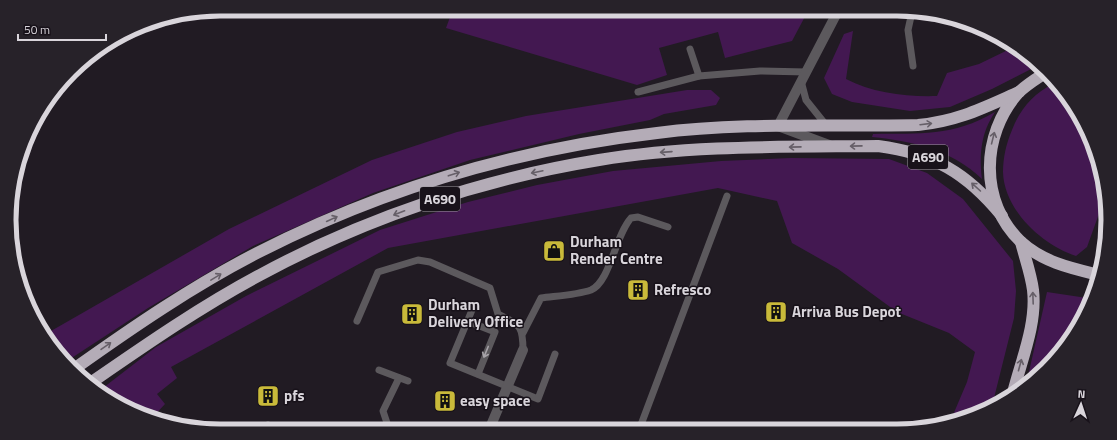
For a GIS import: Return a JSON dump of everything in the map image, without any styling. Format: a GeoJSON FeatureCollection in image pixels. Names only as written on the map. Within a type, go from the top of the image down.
{"type":"FeatureCollection","features":[{"type":"Feature","properties":{"kind":"highway","name":"A690"},"geometry":{"type":"LineString","coordinates":[[78,366],[135,326],[258,253],[345,213],[406,189],[468,169],[524,155],[594,141],[659,132],[723,127],[918,126],[945,122],[972,113],[1019,92],[1041,76]]}},
{"type":"Feature","properties":{"kind":"highway","name":"A690"},"geometry":{"type":"LineString","coordinates":[[1002,216],[993,196],[989,174],[990,151],[995,130],[1005,110],[1019,92]]}},
{"type":"Feature","properties":{"kind":"highway","name":"A690"},"geometry":{"type":"LineString","coordinates":[[94,381],[194,313],[266,272],[354,230],[473,188],[543,171],[600,160],[660,152],[724,148],[878,146],[902,149],[926,156],[948,167],[968,180],[986,197],[1021,242],[1037,254],[1054,263],[1094,274]]}},
{"type":"Feature","properties":{"kind":"highway"},"geometry":{"type":"LineString","coordinates":[[1015,387],[1028,336],[1033,304],[1030,278],[1021,242]]}},
{"type":"Feature","properties":{"kind":"street"},"geometry":{"type":"LineString","coordinates":[[834,147],[778,126],[835,16]]}},
{"type":"Feature","properties":{"kind":"street"},"geometry":{"type":"LineString","coordinates":[[491,424],[523,350]]}},
{"type":"Feature","properties":{"kind":"lane"},"geometry":{"type":"LineString","coordinates":[[911,16],[908,30],[913,66]]}},
{"type":"Feature","properties":{"kind":"lane"},"geometry":{"type":"LineString","coordinates":[[690,49],[699,76]]}},
{"type":"Feature","properties":{"kind":"lane"},"geometry":{"type":"LineString","coordinates":[[638,92],[699,76],[760,72],[806,72]]}},
{"type":"Feature","properties":{"kind":"lane"},"geometry":{"type":"LineString","coordinates":[[801,81],[806,100],[828,126]]}},
{"type":"Feature","properties":{"kind":"lane"},"geometry":{"type":"LineString","coordinates":[[641,424],[727,196]]}},
{"type":"Feature","properties":{"kind":"lane"},"geometry":{"type":"LineString","coordinates":[[523,350],[523,333],[541,298],[592,290],[604,278],[623,227],[631,218],[638,217],[668,227]]}},
{"type":"Feature","properties":{"kind":"lane"},"geometry":{"type":"LineString","coordinates":[[357,321],[378,272],[418,260],[430,262],[490,288],[498,314],[516,324],[523,333]]}},
{"type":"Feature","properties":{"kind":"lane"},"geometry":{"type":"LineString","coordinates":[[472,310],[450,363],[538,399],[555,354]]}},
{"type":"Feature","properties":{"kind":"lane"},"geometry":{"type":"LineString","coordinates":[[467,321],[495,332],[478,374]]}},
{"type":"Feature","properties":{"kind":"lane"},"geometry":{"type":"LineString","coordinates":[[379,370],[408,381]]}},
{"type":"Feature","properties":{"kind":"lane"},"geometry":{"type":"LineString","coordinates":[[387,424],[383,411],[399,378]]}},
{"type":"Feature","properties":{"kind":"shaded area"},"geometry":{"type":"Polygon","coordinates":[[[450,16],[805,16],[792,41],[725,58],[718,32],[659,48],[667,75],[637,85],[446,28],[450,16]]]}},
{"type":"Feature","properties":{"kind":"shaded area"},"geometry":{"type":"Polygon","coordinates":[[[853,31],[846,79],[878,91],[902,95],[937,96],[947,73],[979,64],[1009,49],[1033,68],[992,89],[950,107],[910,111],[852,102],[832,94],[824,78],[844,34],[853,31]]]}},
{"type":"Feature","properties":{"kind":"shaded area"},"geometry":{"type":"Polygon","coordinates":[[[1050,85],[1074,118],[1090,154],[1097,180],[1101,208],[1087,247],[1076,256],[1050,244],[1038,235],[1018,212],[1010,200],[1005,186],[1003,172],[1004,156],[1015,122],[1033,97],[1050,85]]]}},
{"type":"Feature","properties":{"kind":"shaded area"},"geometry":{"type":"Polygon","coordinates":[[[687,90],[711,90],[720,98],[716,105],[664,114],[650,120],[579,134],[470,160],[373,193],[253,246],[148,308],[71,359],[49,332],[229,229],[372,160],[457,132],[526,116],[687,90]]]}},
{"type":"Feature","properties":{"kind":"shaded area"},"geometry":{"type":"Polygon","coordinates":[[[995,112],[990,120],[982,144],[982,179],[970,169],[945,154],[917,144],[872,137],[873,134],[921,133],[950,130],[980,120],[995,112]]]}},
{"type":"Feature","properties":{"kind":"shaded area"},"geometry":{"type":"Polygon","coordinates":[[[791,158],[889,159],[927,173],[963,199],[1013,261],[1016,291],[1014,318],[994,400],[952,416],[967,382],[975,352],[949,333],[897,312],[838,269],[792,243],[777,201],[718,188],[388,248],[171,367],[177,378],[157,394],[165,404],[156,414],[130,403],[104,387],[156,347],[246,296],[380,230],[468,202],[537,185],[613,171],[721,161],[791,158]]]}},
{"type":"Feature","properties":{"kind":"shaded area"},"geometry":{"type":"Polygon","coordinates":[[[1047,292],[1085,298],[1074,322],[1059,344],[1028,376],[1047,292]]]}},
{"type":"Feature","properties":{"kind":"place","name":"Durham Render Centre"},"geometry":{"type":"Point","coordinates":[554,251]}},
{"type":"Feature","properties":{"kind":"place","name":"Refresco"},"geometry":{"type":"Point","coordinates":[638,290]}},
{"type":"Feature","properties":{"kind":"place","name":"Arriva Bus Depot"},"geometry":{"type":"Point","coordinates":[776,312]}},
{"type":"Feature","properties":{"kind":"place","name":"Durham Delivery Office"},"geometry":{"type":"Point","coordinates":[412,314]}},
{"type":"Feature","properties":{"kind":"place","name":"pfs"},"geometry":{"type":"Point","coordinates":[268,396]}},
{"type":"Feature","properties":{"kind":"place","name":"easy space"},"geometry":{"type":"Point","coordinates":[445,401]}}]}
